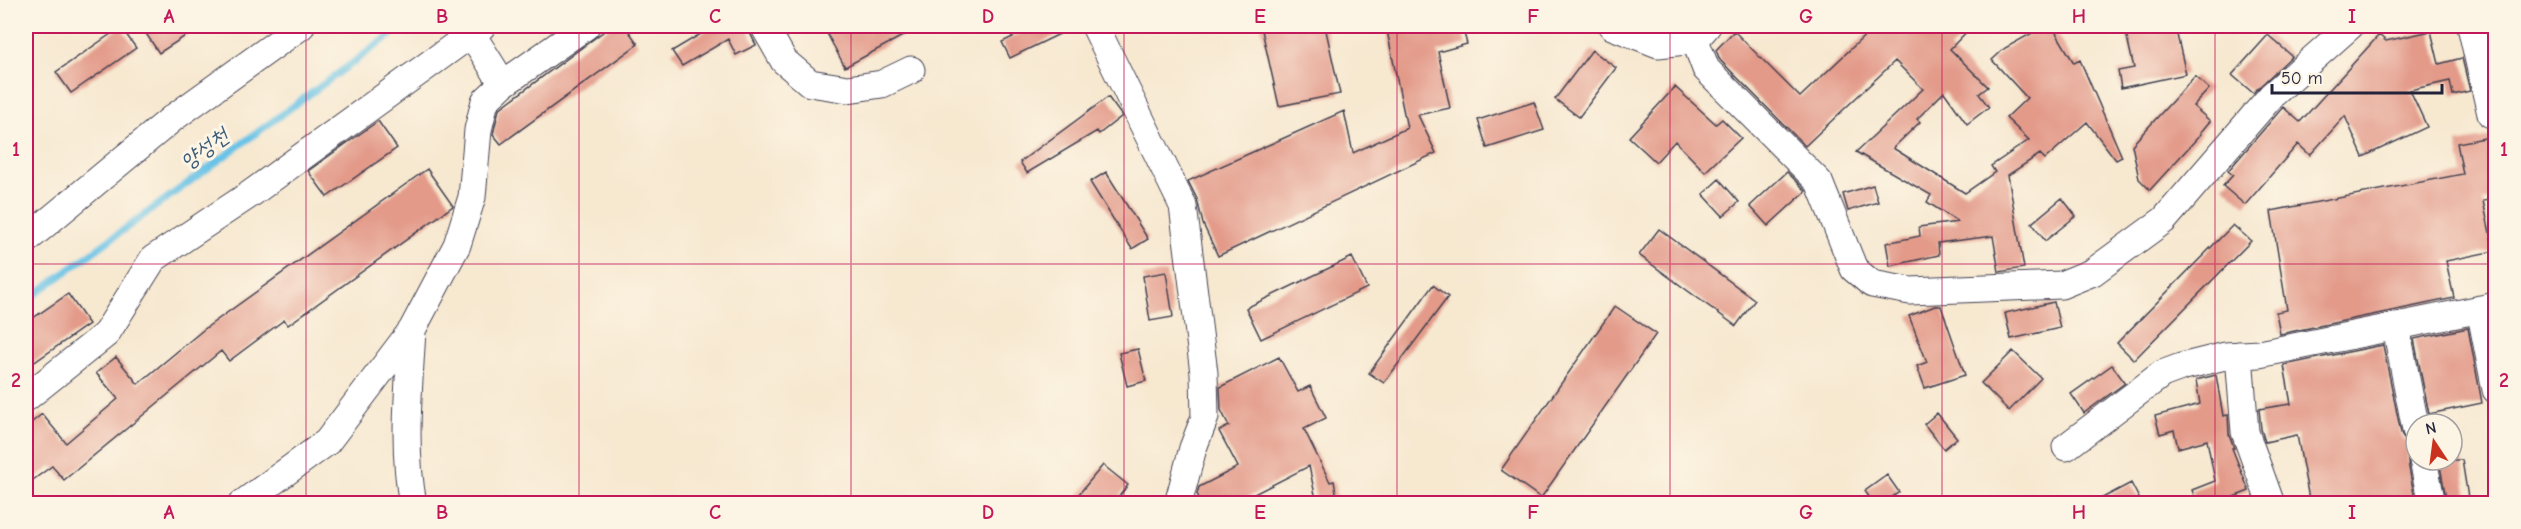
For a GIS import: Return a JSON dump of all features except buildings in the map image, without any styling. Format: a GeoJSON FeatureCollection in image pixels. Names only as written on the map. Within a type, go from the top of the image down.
{"type":"FeatureCollection","features":[{"type":"Feature","properties":{"kind":"street"},"geometry":{"type":"LineString","coordinates":[[26,240],[173,118],[301,26]]}},
{"type":"Feature","properties":{"kind":"street"},"geometry":{"type":"LineString","coordinates":[[242,504],[327,442],[412,330],[457,245],[472,197],[478,130],[485,101],[503,84],[586,26]]}},
{"type":"Feature","properties":{"kind":"street"},"geometry":{"type":"LineString","coordinates":[[764,26],[784,61],[810,83],[848,89],[882,84],[911,69]]}},
{"type":"Feature","properties":{"kind":"street"},"geometry":{"type":"LineString","coordinates":[[1095,26],[1183,206],[1204,373],[1205,417],[1190,457],[1178,504]]}},
{"type":"Feature","properties":{"kind":"street"},"geometry":{"type":"LineString","coordinates":[[1612,26],[1658,44],[1701,33],[1706,69],[1819,182],[1854,269],[1872,284],[1910,291],[2061,285],[2093,272],[2164,220],[2272,95],[2350,26]]}},
{"type":"Feature","properties":{"kind":"street"},"geometry":{"type":"LineString","coordinates":[[2471,26],[2491,114]]}},
{"type":"Feature","properties":{"kind":"street"},"geometry":{"type":"LineString","coordinates":[[26,398],[106,334],[153,259],[249,195],[477,29],[503,84]]}},
{"type":"Feature","properties":{"kind":"street"},"geometry":{"type":"LineString","coordinates":[[2066,447],[2162,374],[2181,367],[2239,355],[2259,354],[2488,308],[2496,390]]}},
{"type":"Feature","properties":{"kind":"street"},"geometry":{"type":"LineString","coordinates":[[2396,327],[2413,412]]}},
{"type":"Feature","properties":{"kind":"street"},"geometry":{"type":"LineString","coordinates":[[412,330],[408,422],[409,484],[413,504]]}},
{"type":"Feature","properties":{"kind":"street"},"geometry":{"type":"LineString","coordinates":[[2239,355],[2245,432],[2271,504]]}},
{"type":"Feature","properties":{"kind":"street"},"geometry":{"type":"LineString","coordinates":[[2425,472],[2432,504]]}},
{"type":"Feature","properties":{"kind":"waterway","name":"양성천"},"geometry":{"type":"LineString","coordinates":[[26,301],[403,26]]}}]}
